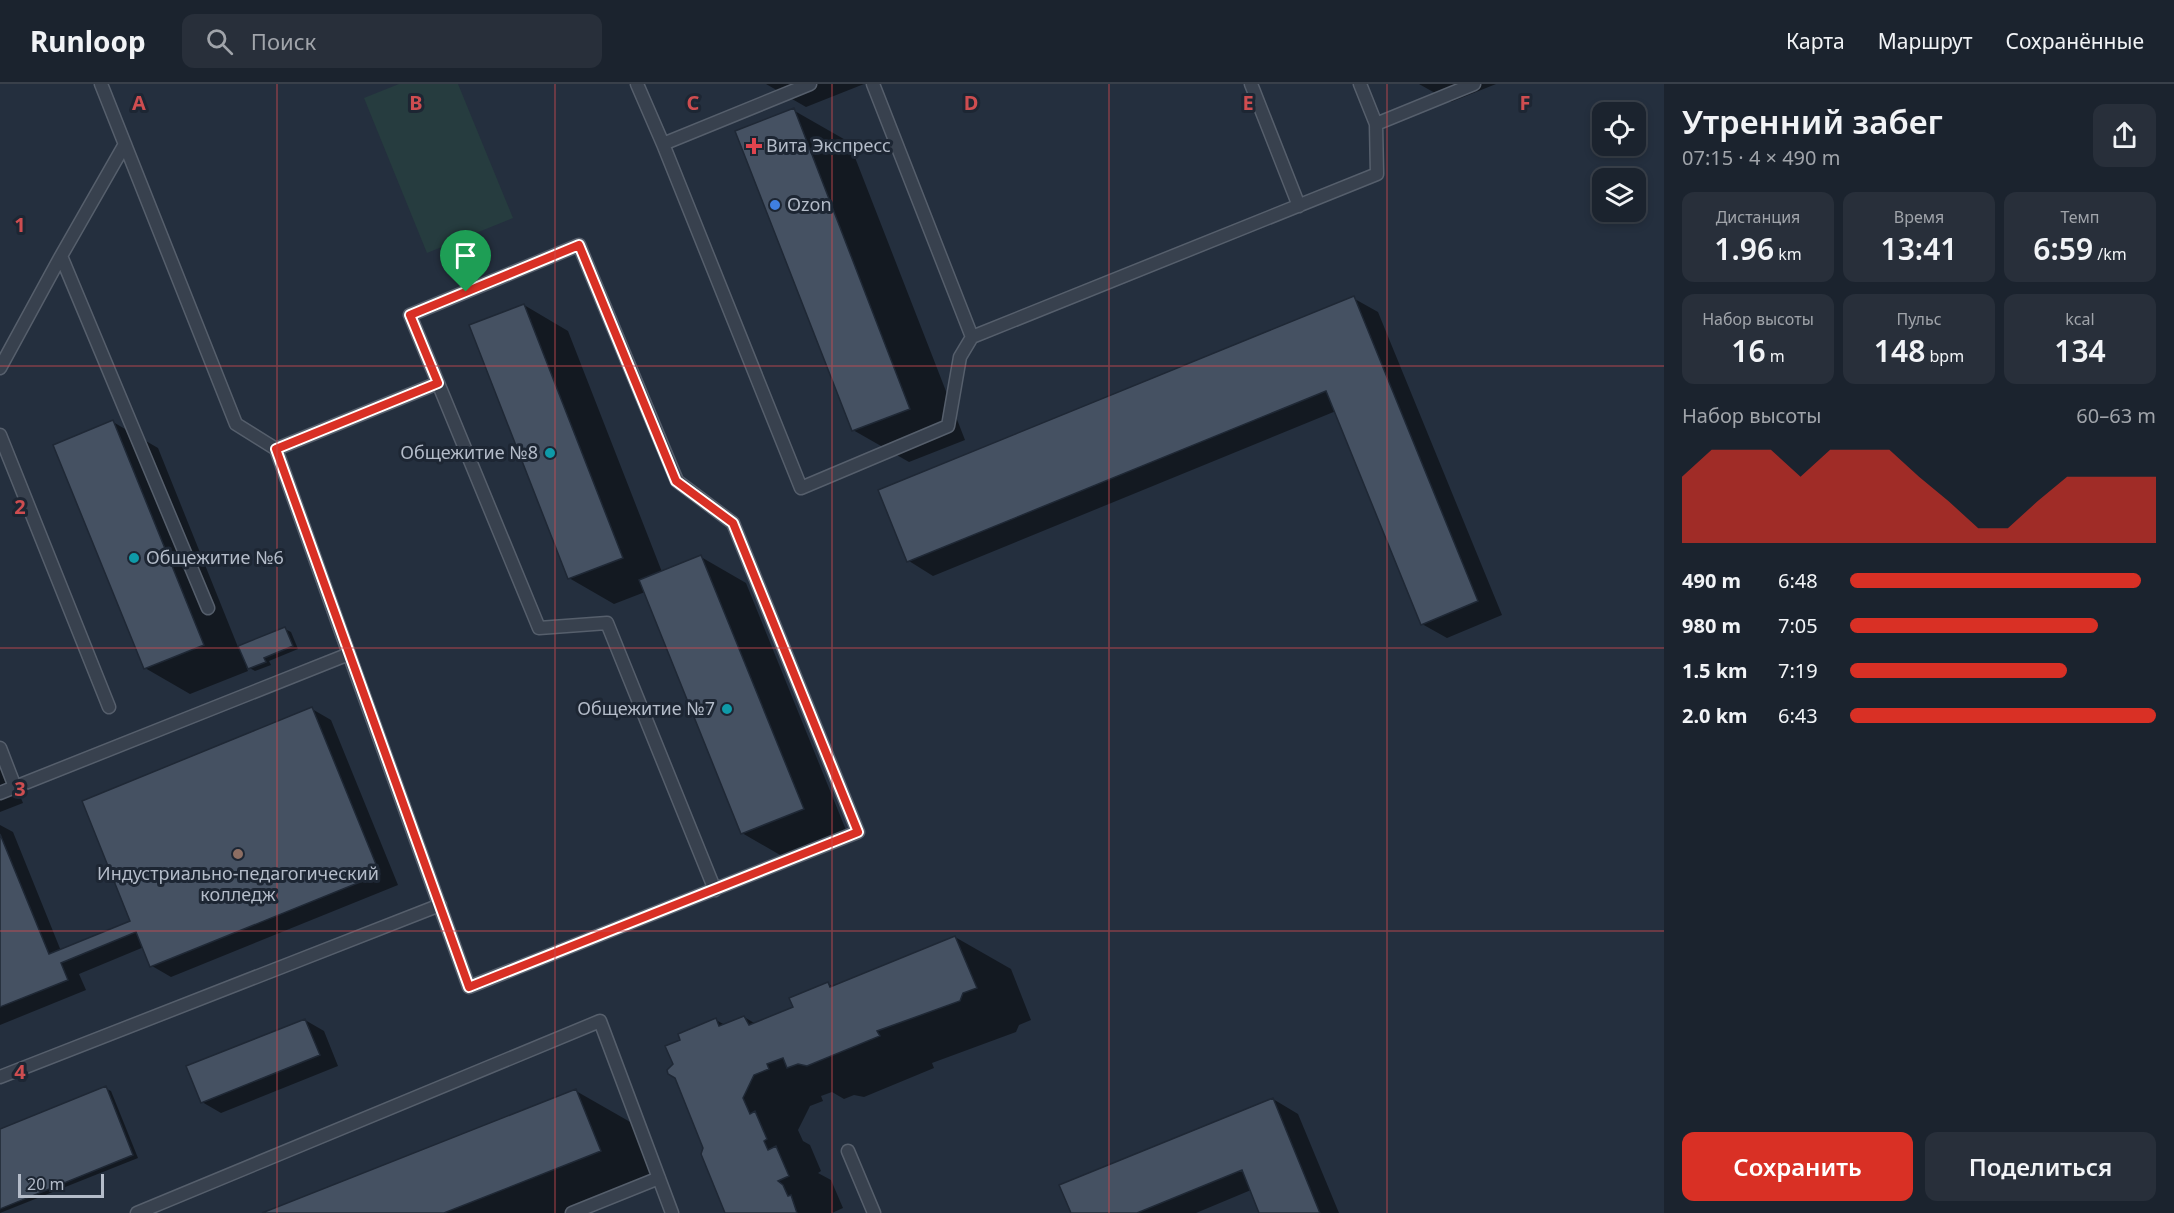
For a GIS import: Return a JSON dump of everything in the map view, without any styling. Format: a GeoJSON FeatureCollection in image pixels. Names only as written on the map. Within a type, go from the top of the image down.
{"type":"FeatureCollection","features":[{"type":"Feature","properties":{"kind":"lane"},"geometry":{"type":"LineString","coordinates":[[101,84],[236,424],[276,449],[469,987],[715,890],[858,832],[733,523],[676,481],[579,245],[410,315],[539,628],[607,623],[715,890]]}},
{"type":"Feature","properties":{"kind":"lane"},"geometry":{"type":"LineString","coordinates":[[637,84],[801,488],[948,426],[960,357],[972,337],[1377,174],[1376,124],[1360,84]]}},
{"type":"Feature","properties":{"kind":"lane"},"geometry":{"type":"LineString","coordinates":[[663,144],[810,84]]}},
{"type":"Feature","properties":{"kind":"lane"},"geometry":{"type":"LineString","coordinates":[[873,84],[972,337]]}},
{"type":"Feature","properties":{"kind":"lane"},"geometry":{"type":"LineString","coordinates":[[1251,84],[1299,206]]}},
{"type":"Feature","properties":{"kind":"lane"},"geometry":{"type":"LineString","coordinates":[[1376,124],[1474,84]]}},
{"type":"Feature","properties":{"kind":"lane"},"geometry":{"type":"LineString","coordinates":[[0,368],[125,144]]}},
{"type":"Feature","properties":{"kind":"lane"},"geometry":{"type":"LineString","coordinates":[[61,256],[208,608]]}},
{"type":"Feature","properties":{"kind":"lane"},"geometry":{"type":"LineString","coordinates":[[276,449],[438,383]]}},
{"type":"Feature","properties":{"kind":"lane"},"geometry":{"type":"LineString","coordinates":[[0,435],[109,707]]}},
{"type":"Feature","properties":{"kind":"lane"},"geometry":{"type":"LineString","coordinates":[[0,793],[349,654]]}},
{"type":"Feature","properties":{"kind":"lane"},"geometry":{"type":"LineString","coordinates":[[0,748],[15,787]]}},
{"type":"Feature","properties":{"kind":"lane"},"geometry":{"type":"LineString","coordinates":[[0,1077],[440,905]]}},
{"type":"Feature","properties":{"kind":"lane"},"geometry":{"type":"LineString","coordinates":[[137,1213],[600,1021],[672,1213]]}},
{"type":"Feature","properties":{"kind":"lane"},"geometry":{"type":"LineString","coordinates":[[848,1150],[874,1213]]}},
{"type":"Feature","properties":{"kind":"lane"},"geometry":{"type":"LineString","coordinates":[[572,1213],[659,1178]]}},
{"type":"Feature","properties":{"kind":"green space"},"geometry":{"type":"Polygon","coordinates":[[[399,84],[458,84],[513,218],[427,253],[364,98],[399,84]]]}},
{"type":"Feature","properties":{"kind":"building"},"geometry":{"type":"Polygon","coordinates":[[[794,108],[910,409],[852,431],[735,131],[794,108]]]}},
{"type":"Feature","properties":{"kind":"building"},"geometry":{"type":"Polygon","coordinates":[[[1354,296],[1478,601],[1421,625],[1326,391],[907,562],[878,490],[1354,296]]]}},
{"type":"Feature","properties":{"kind":"building","name":"Общежитие №8"},"geometry":{"type":"Polygon","coordinates":[[[524,304],[623,558],[568,579],[469,325],[524,304]]]}},
{"type":"Feature","properties":{"kind":"building","name":"Общежитие №6"},"geometry":{"type":"Polygon","coordinates":[[[113,420],[204,645],[144,669],[53,445],[113,420]]]}},
{"type":"Feature","properties":{"kind":"building","name":"Общежитие №7"},"geometry":{"type":"Polygon","coordinates":[[[701,555],[804,809],[741,834],[639,580],[701,555]]]}},
{"type":"Feature","properties":{"kind":"building"},"geometry":{"type":"Polygon","coordinates":[[[285,627],[293,646],[264,658],[266,662],[248,669],[238,646],[285,627]]]}},
{"type":"Feature","properties":{"kind":"building","name":"Индустриально-педагогический колледж"},"geometry":{"type":"Polygon","coordinates":[[[312,707],[380,874],[150,967],[136,932],[61,963],[68,980],[0,1007],[0,834],[49,954],[130,921],[82,801],[312,707]]]}},
{"type":"Feature","properties":{"kind":"building"},"geometry":{"type":"Polygon","coordinates":[[[955,936],[977,988],[963,993],[960,1001],[877,1031],[880,1036],[807,1066],[798,1064],[787,1068],[783,1058],[767,1064],[769,1069],[754,1075],[743,1098],[750,1114],[755,1111],[767,1139],[764,1141],[768,1150],[776,1146],[789,1176],[778,1181],[783,1185],[788,1196],[791,1195],[797,1213],[725,1213],[701,1154],[703,1148],[675,1078],[668,1074],[667,1070],[673,1064],[665,1046],[680,1040],[678,1034],[716,1018],[719,1026],[744,1016],[749,1025],[793,1007],[789,998],[828,982],[830,987],[955,936]]]}},
{"type":"Feature","properties":{"kind":"building"},"geometry":{"type":"Polygon","coordinates":[[[305,1019],[320,1055],[201,1103],[186,1066],[305,1019]]]}},
{"type":"Feature","properties":{"kind":"building"},"geometry":{"type":"Polygon","coordinates":[[[106,1086],[133,1155],[0,1209],[0,1129],[106,1086]]]}},
{"type":"Feature","properties":{"kind":"building"},"geometry":{"type":"Polygon","coordinates":[[[576,1089],[601,1151],[444,1213],[262,1213],[576,1089]]]}},
{"type":"Feature","properties":{"kind":"building"},"geometry":{"type":"Polygon","coordinates":[[[1273,1098],[1320,1213],[1259,1213],[1242,1170],[1137,1213],[1071,1213],[1059,1185],[1273,1098]]]}},
{"type":"Feature","properties":{"kind":"place","name":"Вита Экспресс"},"geometry":{"type":"Point","coordinates":[754,146]}},
{"type":"Feature","properties":{"kind":"place","name":"Ozon"},"geometry":{"type":"Point","coordinates":[775,205]}},
{"type":"Feature","properties":{"kind":"place","name":"Общежитие №8"},"geometry":{"type":"Point","coordinates":[550,453]}},
{"type":"Feature","properties":{"kind":"place","name":"Общежитие №6"},"geometry":{"type":"Point","coordinates":[134,558]}},
{"type":"Feature","properties":{"kind":"place","name":"Общежитие №7"},"geometry":{"type":"Point","coordinates":[727,709]}},
{"type":"Feature","properties":{"kind":"place","name":"Индустриально-педагогический колледж"},"geometry":{"type":"Point","coordinates":[238,854]}},
{"type":"Feature","properties":{"kind":"route"},"geometry":{"type":"LineString","coordinates":[[579,245],[676,481],[733,523],[858,832],[469,987],[276,449],[438,383],[410,315],[466,292],[579,245]]}}]}
